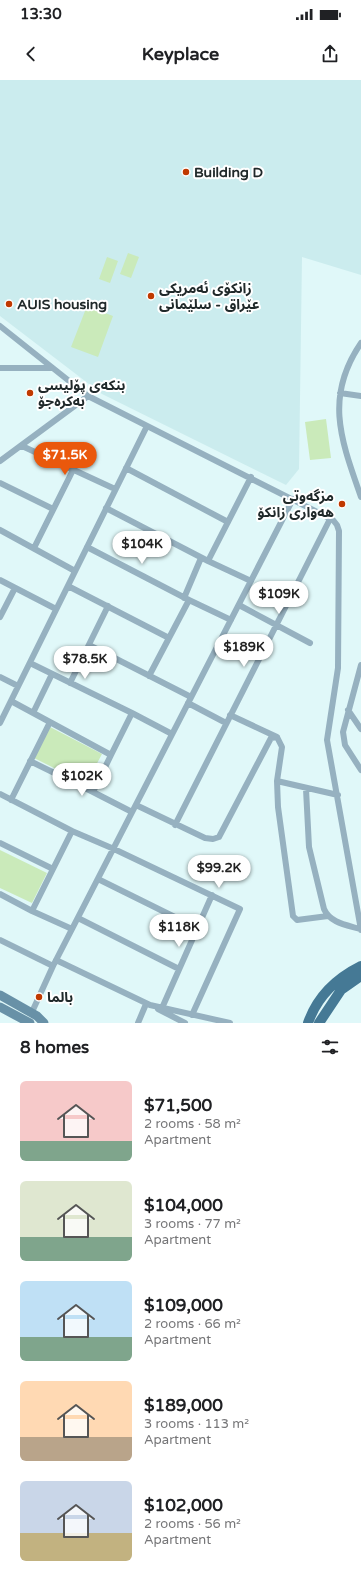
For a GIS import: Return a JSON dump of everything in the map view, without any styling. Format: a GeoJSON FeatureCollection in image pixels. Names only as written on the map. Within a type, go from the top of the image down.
{"type":"FeatureCollection","features":[{"type":"Feature","properties":{"kind":"main road"},"geometry":{"type":"LineString","coordinates":[[318,1023],[331,994],[345,975],[361,966]]}},
{"type":"Feature","properties":{"kind":"main road"},"geometry":{"type":"LineString","coordinates":[[308,1023],[316,1005],[361,976]]}},
{"type":"Feature","properties":{"kind":"main road"},"geometry":{"type":"LineString","coordinates":[[0,995],[32,1012],[44,1023]]}},
{"type":"Feature","properties":{"kind":"main road"},"geometry":{"type":"LineString","coordinates":[[0,1007],[27,1022]]}},
{"type":"Feature","properties":{"kind":"street"},"geometry":{"type":"LineString","coordinates":[[0,326],[88,396],[251,477],[330,519],[337,525],[339,531],[338,659],[327,740],[338,794],[361,930],[334,921],[328,916],[323,906],[310,852],[306,789]]}},
{"type":"Feature","properties":{"kind":"street"},"geometry":{"type":"LineString","coordinates":[[361,343],[344,374],[340,392],[340,424],[343,442],[359,483],[361,497]]}},
{"type":"Feature","properties":{"kind":"street"},"geometry":{"type":"LineString","coordinates":[[0,368],[53,368]]}},
{"type":"Feature","properties":{"kind":"street"},"geometry":{"type":"LineString","coordinates":[[340,392],[361,396]]}},
{"type":"Feature","properties":{"kind":"street"},"geometry":{"type":"LineString","coordinates":[[0,461],[88,396]]}},
{"type":"Feature","properties":{"kind":"street"},"geometry":{"type":"LineString","coordinates":[[0,723],[147,426]]}},
{"type":"Feature","properties":{"kind":"street"},"geometry":{"type":"LineString","coordinates":[[22,446],[115,490]]}},
{"type":"Feature","properties":{"kind":"street"},"geometry":{"type":"LineString","coordinates":[[126,468],[228,522]]}},
{"type":"Feature","properties":{"kind":"street"},"geometry":{"type":"LineString","coordinates":[[34,548],[73,470]]}},
{"type":"Feature","properties":{"kind":"street"},"geometry":{"type":"LineString","coordinates":[[208,562],[251,477]]}},
{"type":"Feature","properties":{"kind":"street"},"geometry":{"type":"LineString","coordinates":[[0,483],[53,510]]}},
{"type":"Feature","properties":{"kind":"street"},"geometry":{"type":"LineString","coordinates":[[32,1012],[56,960],[293,499]]}},
{"type":"Feature","properties":{"kind":"street"},"geometry":{"type":"LineString","coordinates":[[106,508],[208,562],[251,581]]}},
{"type":"Feature","properties":{"kind":"street"},"geometry":{"type":"LineString","coordinates":[[175,825],[330,519]]}},
{"type":"Feature","properties":{"kind":"street"},"geometry":{"type":"LineString","coordinates":[[0,530],[75,571]]}},
{"type":"Feature","properties":{"kind":"street"},"geometry":{"type":"LineString","coordinates":[[87,547],[186,599],[231,620]]}},
{"type":"Feature","properties":{"kind":"street"},"geometry":{"type":"LineString","coordinates":[[150,676],[186,599],[201,558]]}},
{"type":"Feature","properties":{"kind":"street"},"geometry":{"type":"LineString","coordinates":[[0,580],[56,609]]}},
{"type":"Feature","properties":{"kind":"street"},"geometry":{"type":"LineString","coordinates":[[68,586],[169,638]]}},
{"type":"Feature","properties":{"kind":"street"},"geometry":{"type":"LineString","coordinates":[[0,618],[15,588]]}},
{"type":"Feature","properties":{"kind":"street"},"geometry":{"type":"LineString","coordinates":[[239,605],[310,643]]}},
{"type":"Feature","properties":{"kind":"street"},"geometry":{"type":"LineString","coordinates":[[70,683],[108,606]]}},
{"type":"Feature","properties":{"kind":"street"},"geometry":{"type":"LineString","coordinates":[[89,645],[191,697]]}},
{"type":"Feature","properties":{"kind":"street"},"geometry":{"type":"LineString","coordinates":[[30,663],[172,734]]}},
{"type":"Feature","properties":{"kind":"street"},"geometry":{"type":"LineString","coordinates":[[361,665],[343,732],[345,745],[361,770]]}},
{"type":"Feature","properties":{"kind":"street"},"geometry":{"type":"LineString","coordinates":[[33,713],[52,674]]}},
{"type":"Feature","properties":{"kind":"street"},"geometry":{"type":"LineString","coordinates":[[0,677],[18,686]]}},
{"type":"Feature","properties":{"kind":"street"},"geometry":{"type":"LineString","coordinates":[[11,701],[111,755]]}},
{"type":"Feature","properties":{"kind":"street"},"geometry":{"type":"LineString","coordinates":[[188,703],[226,723]]}},
{"type":"Feature","properties":{"kind":"street"},"geometry":{"type":"LineString","coordinates":[[348,710],[361,729]]}},
{"type":"Feature","properties":{"kind":"street"},"geometry":{"type":"LineString","coordinates":[[93,792],[132,713]]}},
{"type":"Feature","properties":{"kind":"street"},"geometry":{"type":"LineString","coordinates":[[230,716],[276,737],[282,747],[277,781],[278,807],[293,916],[297,920],[328,916]]}},
{"type":"Feature","properties":{"kind":"street"},"geometry":{"type":"LineString","coordinates":[[11,800],[50,722]]}},
{"type":"Feature","properties":{"kind":"street"},"geometry":{"type":"LineString","coordinates":[[136,805],[175,825],[205,838],[213,839],[219,837],[271,738],[276,737]]}},
{"type":"Feature","properties":{"kind":"street"},"geometry":{"type":"LineString","coordinates":[[30,761],[132,812]]}},
{"type":"Feature","properties":{"kind":"street"},"geometry":{"type":"LineString","coordinates":[[277,781],[306,789],[338,794]]}},
{"type":"Feature","properties":{"kind":"street"},"geometry":{"type":"LineString","coordinates":[[0,794],[72,831],[114,848],[240,909],[192,1015]]}},
{"type":"Feature","properties":{"kind":"street"},"geometry":{"type":"LineString","coordinates":[[32,911],[72,831]]}},
{"type":"Feature","properties":{"kind":"street"},"geometry":{"type":"LineString","coordinates":[[0,843],[53,869]]}},
{"type":"Feature","properties":{"kind":"street"},"geometry":{"type":"LineString","coordinates":[[98,879],[197,928]]}},
{"type":"Feature","properties":{"kind":"street"},"geometry":{"type":"LineString","coordinates":[[0,894],[32,911],[72,929]]}},
{"type":"Feature","properties":{"kind":"street"},"geometry":{"type":"LineString","coordinates":[[162,1008],[212,895]]}},
{"type":"Feature","properties":{"kind":"street"},"geometry":{"type":"LineString","coordinates":[[78,918],[179,969]]}},
{"type":"Feature","properties":{"kind":"street"},"geometry":{"type":"LineString","coordinates":[[0,940],[53,966]]}},
{"type":"Feature","properties":{"kind":"street"},"geometry":{"type":"LineString","coordinates":[[56,960],[185,1023]]}},
{"type":"Feature","properties":{"kind":"street"},"geometry":{"type":"LineString","coordinates":[[148,1004],[230,1023]]}},
{"type":"Feature","properties":{"kind":"street"},"geometry":{"type":"LineString","coordinates":[[138,1023],[148,1004]]}},
{"type":"Feature","properties":{"kind":"shaded area","name":"زانکۆی ئەمریکی عێراق - سلێمانی"},"geometry":{"type":"Polygon","coordinates":[[[0,80],[361,80],[361,275],[302,257],[299,469],[286,485],[102,394],[0,316],[0,80]]]}},
{"type":"Feature","properties":{"kind":"green space"},"geometry":{"type":"Polygon","coordinates":[[[128,253],[139,257],[131,278],[120,274],[128,253]]]}},
{"type":"Feature","properties":{"kind":"green space"},"geometry":{"type":"Polygon","coordinates":[[[107,257],[118,261],[110,283],[99,279],[107,257]]]}},
{"type":"Feature","properties":{"kind":"green space"},"geometry":{"type":"Polygon","coordinates":[[[87,306],[113,316],[98,357],[71,347],[87,306]]]}},
{"type":"Feature","properties":{"kind":"green space"},"geometry":{"type":"Polygon","coordinates":[[[326,419],[331,458],[310,460],[305,422],[326,419]]]}},
{"type":"Feature","properties":{"kind":"green space"},"geometry":{"type":"Polygon","coordinates":[[[50,727],[102,754],[86,784],[34,758],[50,727]]]}},
{"type":"Feature","properties":{"kind":"green space"},"geometry":{"type":"Polygon","coordinates":[[[0,850],[47,873],[32,903],[0,888],[0,850]]]}},
{"type":"Feature","properties":{"kind":"place","name":"Building D"},"geometry":{"type":"Point","coordinates":[186,172]}},
{"type":"Feature","properties":{"kind":"place","name":"زانکۆی ئەمریکی عێراق - سلێمانی"},"geometry":{"type":"Point","coordinates":[151,296]}},
{"type":"Feature","properties":{"kind":"place","name":"AUIS housing"},"geometry":{"type":"Point","coordinates":[9,304]}},
{"type":"Feature","properties":{"kind":"place","name":"بنکەی پۆلیسی بەکرەجۆ"},"geometry":{"type":"Point","coordinates":[30,393]}},
{"type":"Feature","properties":{"kind":"place","name":"مزگەوتی هەواری زانکۆ"},"geometry":{"type":"Point","coordinates":[342,504]}},
{"type":"Feature","properties":{"kind":"place","name":"بالما"},"geometry":{"type":"Point","coordinates":[39,997]}}]}
